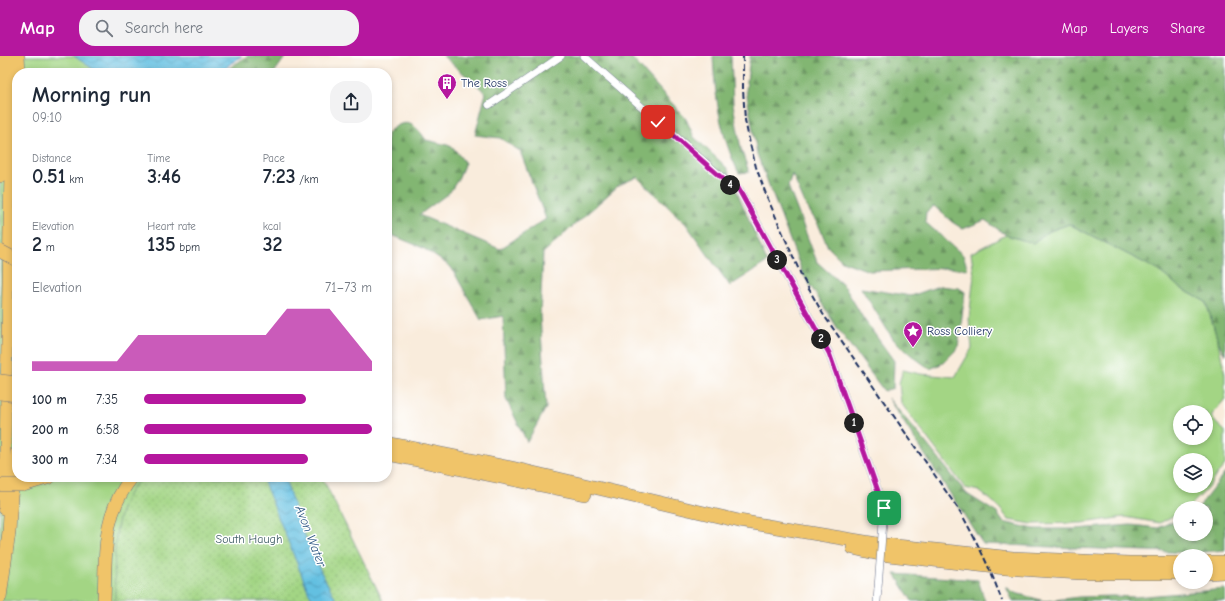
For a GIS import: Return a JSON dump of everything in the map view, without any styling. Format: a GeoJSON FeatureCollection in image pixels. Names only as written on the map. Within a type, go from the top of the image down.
{"type":"FeatureCollection","features":[{"type":"Feature","properties":{"kind":"highway"},"geometry":{"type":"LineString","coordinates":[[18,56],[19,68]]}},
{"type":"Feature","properties":{"kind":"highway"},"geometry":{"type":"LineString","coordinates":[[0,251],[12,257]]}},
{"type":"Feature","properties":{"kind":"highway"},"geometry":{"type":"LineString","coordinates":[[0,381],[12,382]]}},
{"type":"Feature","properties":{"kind":"highway"},"geometry":{"type":"LineString","coordinates":[[0,393],[12,394]]}},
{"type":"Feature","properties":{"kind":"highway"},"geometry":{"type":"LineString","coordinates":[[392,444],[512,468],[739,521],[877,544],[1013,558],[1129,563],[1173,563]]}},
{"type":"Feature","properties":{"kind":"highway"},"geometry":{"type":"LineString","coordinates":[[392,456],[879,554],[1020,569],[1080,573],[1173,573]]}},
{"type":"Feature","properties":{"kind":"highway"},"geometry":{"type":"LineString","coordinates":[[0,597],[9,532],[13,482]]}},
{"type":"Feature","properties":{"kind":"highway"},"geometry":{"type":"LineString","coordinates":[[0,485],[23,485],[36,482]]}},
{"type":"Feature","properties":{"kind":"highway"},"geometry":{"type":"LineString","coordinates":[[105,601],[106,545],[109,520],[119,496],[129,482]]}},
{"type":"Feature","properties":{"kind":"highway"},"geometry":{"type":"LineString","coordinates":[[1213,562],[1225,562]]}},
{"type":"Feature","properties":{"kind":"highway"},"geometry":{"type":"LineString","coordinates":[[1213,573],[1225,572]]}},
{"type":"Feature","properties":{"kind":"main road"},"geometry":{"type":"LineString","coordinates":[[0,177],[3,56]]}},
{"type":"Feature","properties":{"kind":"main road"},"geometry":{"type":"LineString","coordinates":[[0,597],[5,497],[7,408],[12,56]]}},
{"type":"Feature","properties":{"kind":"street"},"geometry":{"type":"LineString","coordinates":[[489,105],[561,56]]}},
{"type":"Feature","properties":{"kind":"street"},"geometry":{"type":"LineString","coordinates":[[584,56],[733,188],[738,188],[829,353],[884,508],[877,601]]}},
{"type":"Feature","properties":{"kind":"green space"},"geometry":{"type":"Polygon","coordinates":[[[0,56],[74,56],[92,68],[12,68],[12,482],[138,482],[128,496],[116,601],[0,601],[0,56]]]}},
{"type":"Feature","properties":{"kind":"green space"},"geometry":{"type":"Polygon","coordinates":[[[248,56],[286,56],[278,68],[230,68],[248,56]]]}},
{"type":"Feature","properties":{"kind":"green space"},"geometry":{"type":"Polygon","coordinates":[[[443,56],[630,56],[686,119],[694,137],[727,168],[767,262],[730,286],[686,224],[637,177],[619,185],[543,253],[540,316],[546,408],[527,442],[506,399],[503,316],[481,320],[451,267],[423,248],[392,235],[392,129],[404,123],[417,129],[426,140],[452,146],[465,163],[450,192],[419,215],[500,249],[546,219],[520,151],[500,138],[475,135],[486,93],[443,56]]]}},
{"type":"Feature","properties":{"kind":"green space"},"geometry":{"type":"Polygon","coordinates":[[[713,56],[731,56],[733,104],[741,149],[749,172],[739,173],[727,145],[717,101],[713,56]]]}},
{"type":"Feature","properties":{"kind":"green space"},"geometry":{"type":"Polygon","coordinates":[[[750,56],[1225,56],[1225,355],[1218,341],[1206,302],[1182,289],[1156,269],[1069,224],[1047,232],[1033,243],[1006,235],[985,220],[963,229],[952,222],[934,206],[926,212],[925,222],[963,255],[968,269],[948,268],[869,271],[842,261],[828,247],[819,226],[805,204],[792,174],[788,186],[817,262],[845,287],[863,318],[894,361],[893,388],[884,391],[838,329],[803,274],[757,154],[746,90],[750,56]]]}},
{"type":"Feature","properties":{"kind":"green space"},"geometry":{"type":"Polygon","coordinates":[[[1069,224],[1156,269],[1182,289],[1206,302],[1218,341],[1225,374],[1225,399],[1213,414],[1213,405],[1173,405],[1173,445],[1213,445],[1213,419],[1225,431],[1225,465],[1213,480],[1213,453],[1173,453],[1173,493],[1203,493],[1195,501],[1173,501],[1173,516],[1160,523],[1125,517],[1082,523],[1032,524],[1009,520],[997,505],[979,491],[965,488],[901,403],[899,383],[903,370],[920,374],[955,377],[972,348],[969,318],[974,275],[971,253],[1006,235],[1033,243],[1047,232],[1069,224]]]}},
{"type":"Feature","properties":{"kind":"green space"},"geometry":{"type":"Polygon","coordinates":[[[939,286],[959,288],[965,292],[958,348],[943,363],[930,369],[893,339],[861,288],[911,296],[939,286]]]}},
{"type":"Feature","properties":{"kind":"green space"},"geometry":{"type":"Polygon","coordinates":[[[888,398],[967,494],[997,513],[1003,522],[1034,529],[1075,529],[1131,525],[1158,528],[1173,521],[1173,541],[1213,541],[1213,501],[1203,501],[1210,493],[1213,493],[1213,489],[1225,473],[1225,550],[1213,551],[1213,549],[1173,549],[1173,552],[983,544],[888,398]]]}},
{"type":"Feature","properties":{"kind":"green space","name":"South Haugh"},"geometry":{"type":"Polygon","coordinates":[[[138,482],[324,482],[383,601],[115,601],[116,535],[124,504],[131,490],[138,482]]]}},
{"type":"Feature","properties":{"kind":"green space"},"geometry":{"type":"Polygon","coordinates":[[[895,574],[978,580],[985,601],[912,601],[895,574]]]}},
{"type":"Feature","properties":{"kind":"green space"},"geometry":{"type":"Polygon","coordinates":[[[1006,587],[1015,593],[1045,601],[1013,601],[1006,587]]]}},
{"type":"Feature","properties":{"kind":"green space"},"geometry":{"type":"Polygon","coordinates":[[[1225,589],[1225,601],[1045,601],[1079,597],[1135,597],[1225,589]]]}},
{"type":"Feature","properties":{"kind":"water"},"geometry":{"type":"Polygon","coordinates":[[[74,56],[242,56],[226,68],[92,68],[74,56]]]}},
{"type":"Feature","properties":{"kind":"water","name":"Avon Water"},"geometry":{"type":"Polygon","coordinates":[[[264,482],[286,482],[302,529],[321,572],[337,601],[314,601],[309,593],[264,482]]]}},
{"type":"Feature","properties":{"kind":"railway"},"geometry":{"type":"LineString","coordinates":[[743,56],[745,120],[756,167],[767,197],[802,277],[823,314],[961,513],[983,556],[1002,601]]}},
{"type":"Feature","properties":{"kind":"place","name":"The Ross"},"geometry":{"type":"Point","coordinates":[447,100]}},
{"type":"Feature","properties":{"kind":"place","name":"Ross Colliery"},"geometry":{"type":"Point","coordinates":[913,348]}},
{"type":"Feature","properties":{"kind":"route"},"geometry":{"type":"LineString","coordinates":[[658,122],[733,188],[738,188],[829,353],[884,508]]}}]}
